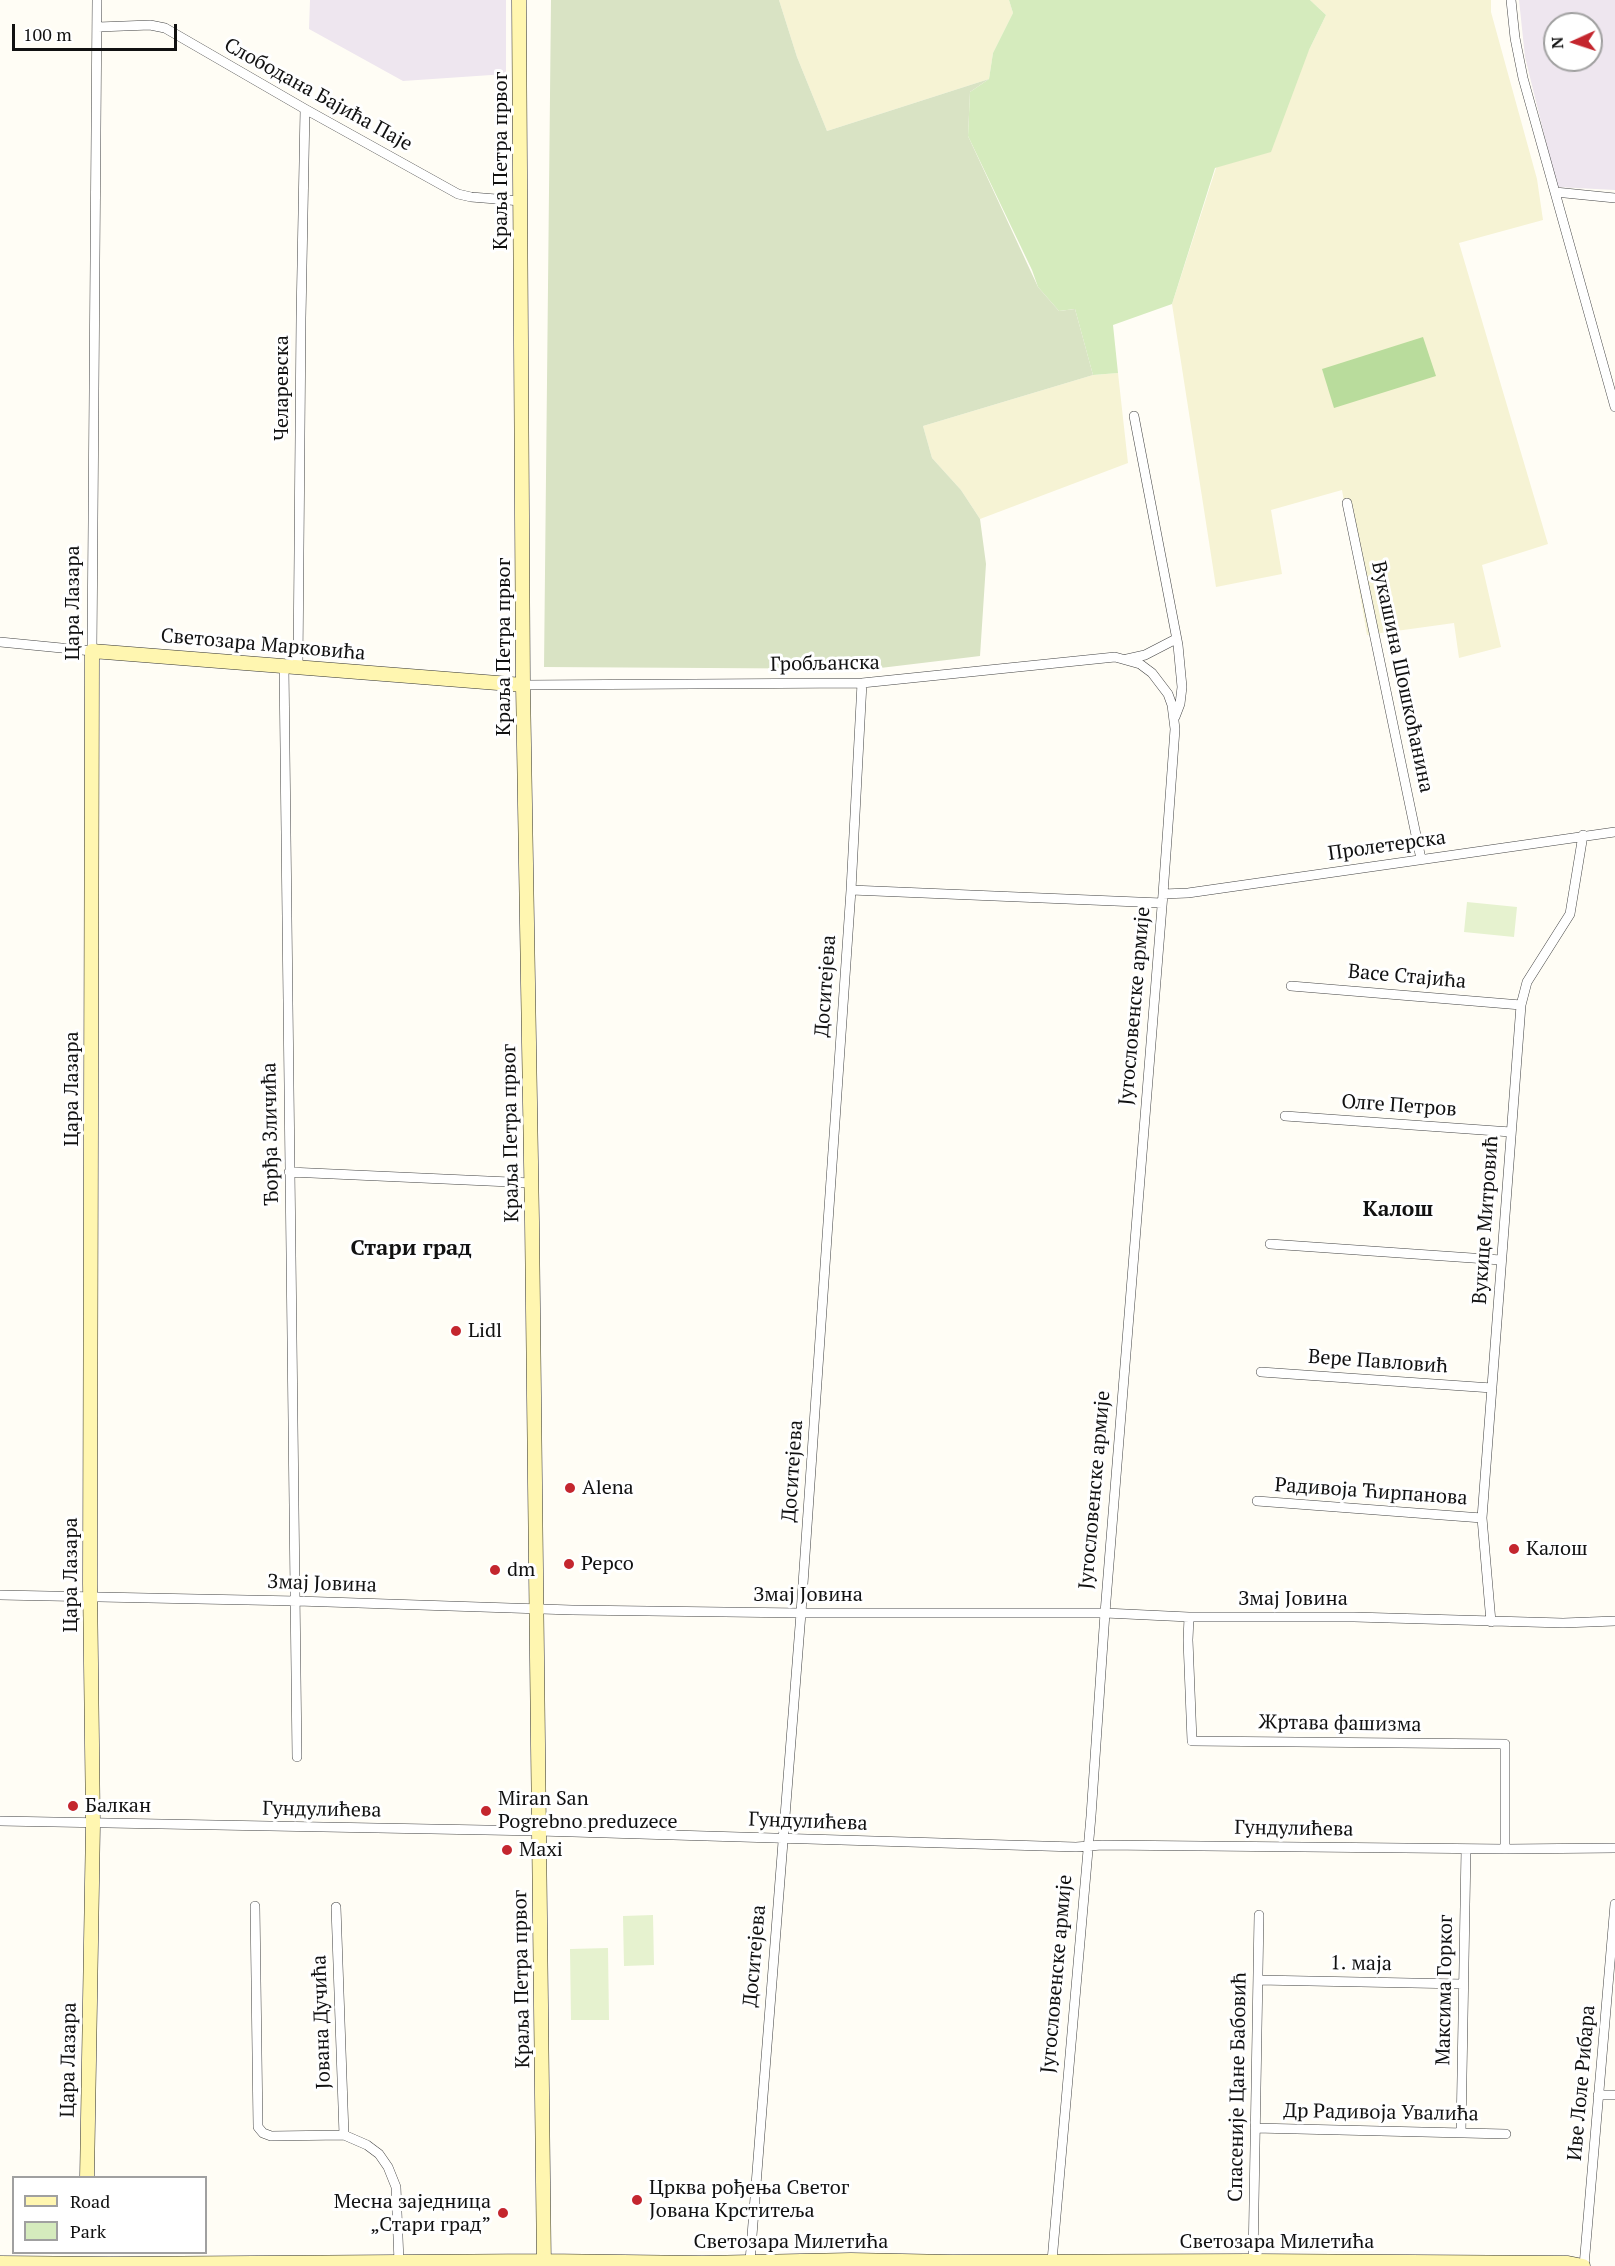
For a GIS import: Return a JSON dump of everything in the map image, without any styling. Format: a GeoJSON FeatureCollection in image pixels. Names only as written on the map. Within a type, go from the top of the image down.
{"type":"FeatureCollection","features":[{"type":"Feature","properties":{"kind":"main road","name":"Краља Петра првог"},"geometry":{"type":"LineString","coordinates":[[519,0],[523,685],[532,1182],[544,2263]]}},
{"type":"Feature","properties":{"kind":"main road","name":"Светозара Марковића"},"geometry":{"type":"LineString","coordinates":[[92,651],[523,685]]}},
{"type":"Feature","properties":{"kind":"main road","name":"Цара Лазара"},"geometry":{"type":"LineString","coordinates":[[87,2176],[93,1824],[90,1595],[92,651]]}},
{"type":"Feature","properties":{"kind":"main road","name":"Светозара Милетића"},"geometry":{"type":"LineString","coordinates":[[0,2263],[86,2260],[115,2264],[750,2261],[1051,2264],[1253,2261],[1389,2264],[1568,2263],[1583,2266]]}},
{"type":"Feature","properties":{"kind":"street","name":"Цара Лазара"},"geometry":{"type":"LineString","coordinates":[[92,651],[97,0]]}},
{"type":"Feature","properties":{"kind":"street"},"geometry":{"type":"LineString","coordinates":[[1511,0],[1515,38],[1523,78],[1615,407]]}},
{"type":"Feature","properties":{"kind":"street","name":"Слободана Бајића Паје"},"geometry":{"type":"LineString","coordinates":[[98,27],[150,25],[165,28],[458,194],[521,201]]}},
{"type":"Feature","properties":{"kind":"street","name":"Челаревска"},"geometry":{"type":"LineString","coordinates":[[298,667],[300,330],[305,109]]}},
{"type":"Feature","properties":{"kind":"street"},"geometry":{"type":"LineString","coordinates":[[1555,192],[1615,198]]}},
{"type":"Feature","properties":{"kind":"street","name":"Југословенске армије"},"geometry":{"type":"LineString","coordinates":[[1051,2264],[1088,1846],[1163,898],[1175,717],[1180,704],[1182,687],[1176,639],[1134,416]]}},
{"type":"Feature","properties":{"kind":"street","name":"Вукашина Шошкоћанина"},"geometry":{"type":"LineString","coordinates":[[1347,502],[1421,859]]}},
{"type":"Feature","properties":{"kind":"street"},"geometry":{"type":"LineString","coordinates":[[1127,658],[1145,656],[1176,639]]}},
{"type":"Feature","properties":{"kind":"street","name":"Светозара Марковића"},"geometry":{"type":"LineString","coordinates":[[0,642],[92,651]]}},
{"type":"Feature","properties":{"kind":"street","name":"Гробљанска"},"geometry":{"type":"LineString","coordinates":[[523,685],[862,683],[1101,657],[1127,658]]}},
{"type":"Feature","properties":{"kind":"street","name":"Југословенске армије"},"geometry":{"type":"LineString","coordinates":[[1127,658],[1152,673],[1168,694],[1175,717]]}},
{"type":"Feature","properties":{"kind":"street","name":"Ђорђа Зличића"},"geometry":{"type":"LineString","coordinates":[[284,666],[289,1172],[297,1601],[297,1757]]}},
{"type":"Feature","properties":{"kind":"street","name":"Доситејева"},"geometry":{"type":"LineString","coordinates":[[750,2261],[801,1613],[851,890],[862,683]]}},
{"type":"Feature","properties":{"kind":"street","name":"Пролетерска"},"geometry":{"type":"LineString","coordinates":[[851,890],[1163,898],[1615,831]]}},
{"type":"Feature","properties":{"kind":"street","name":"Вукице Митровић"},"geometry":{"type":"LineString","coordinates":[[1491,1622],[1482,1518],[1521,1005],[1527,982],[1570,914],[1583,835]]}},
{"type":"Feature","properties":{"kind":"street","name":"Васе Стајића"},"geometry":{"type":"LineString","coordinates":[[1291,986],[1521,1005]]}},
{"type":"Feature","properties":{"kind":"street","name":"Олге Петров"},"geometry":{"type":"LineString","coordinates":[[1285,1116],[1511,1132]]}},
{"type":"Feature","properties":{"kind":"street"},"geometry":{"type":"LineString","coordinates":[[289,1172],[532,1182]]}},
{"type":"Feature","properties":{"kind":"street"},"geometry":{"type":"LineString","coordinates":[[1270,1244],[1501,1260]]}},
{"type":"Feature","properties":{"kind":"street","name":"Вере Павловић"},"geometry":{"type":"LineString","coordinates":[[1261,1372],[1492,1388]]}},
{"type":"Feature","properties":{"kind":"street","name":"Радивоја Ћирпанова"},"geometry":{"type":"LineString","coordinates":[[1257,1501],[1482,1518]]}},
{"type":"Feature","properties":{"kind":"street","name":"Змај Јовина"},"geometry":{"type":"LineString","coordinates":[[0,1595],[90,1595],[537,1609],[801,1613],[1105,1613],[1189,1617],[1354,1617],[1563,1623],[1615,1621]]}},
{"type":"Feature","properties":{"kind":"street","name":"Жртава фашизма"},"geometry":{"type":"LineString","coordinates":[[1189,1617],[1192,1741],[1505,1744],[1505,1849]]}},
{"type":"Feature","properties":{"kind":"street","name":"Гундулићева"},"geometry":{"type":"LineString","coordinates":[[0,1821],[539,1831],[1088,1846],[1615,1848]]}},
{"type":"Feature","properties":{"kind":"street","name":"Максима Горког"},"geometry":{"type":"LineString","coordinates":[[1461,2132],[1466,1849]]}},
{"type":"Feature","properties":{"kind":"street","name":"Иве Лоле Рибара"},"geometry":{"type":"LineString","coordinates":[[1583,2266],[1615,1904]]}},
{"type":"Feature","properties":{"kind":"street"},"geometry":{"type":"LineString","coordinates":[[255,1906],[258,2127],[263,2133],[271,2136],[344,2135],[372,2148],[382,2158],[393,2176],[398,2199],[399,2262]]}},
{"type":"Feature","properties":{"kind":"street","name":"Јована Дучића"},"geometry":{"type":"LineString","coordinates":[[336,1907],[344,2135]]}},
{"type":"Feature","properties":{"kind":"street","name":"Спасеније Цане Бабовић"},"geometry":{"type":"LineString","coordinates":[[1253,2261],[1259,1915]]}},
{"type":"Feature","properties":{"kind":"street","name":"1. маја"},"geometry":{"type":"LineString","coordinates":[[1258,1980],[1463,1984]]}},
{"type":"Feature","properties":{"kind":"street"},"geometry":{"type":"LineString","coordinates":[[1598,2095],[1615,2095]]}},
{"type":"Feature","properties":{"kind":"street","name":"Др Радивоја Увалића"},"geometry":{"type":"LineString","coordinates":[[1255,2128],[1506,2134]]}},
{"type":"Feature","properties":{"kind":"shaded area"},"geometry":{"type":"Polygon","coordinates":[[[310,0],[506,0],[506,74],[403,81],[309,29],[310,0]]]}},
{"type":"Feature","properties":{"kind":"shaded area"},"geometry":{"type":"Polygon","coordinates":[[[779,0],[1009,0],[1013,13],[993,53],[989,79],[827,131],[797,57],[779,0]]]}},
{"type":"Feature","properties":{"kind":"shaded area"},"geometry":{"type":"Polygon","coordinates":[[[1310,0],[1491,0],[1491,12],[1537,179],[1543,220],[1459,243],[1548,544],[1482,565],[1501,647],[1459,658],[1454,623],[1367,635],[1342,490],[1271,510],[1282,574],[1216,587],[1172,304],[1216,168],[1309,50],[1326,15],[1310,0]]]}},
{"type":"Feature","properties":{"kind":"shaded area"},"geometry":{"type":"Polygon","coordinates":[[[1519,0],[1615,0],[1615,190],[1557,187],[1525,57],[1519,0]]]}},
{"type":"Feature","properties":{"kind":"shaded area"},"geometry":{"type":"Polygon","coordinates":[[[1118,373],[1128,463],[980,519],[961,490],[932,458],[923,426],[1093,375],[1118,373]]]}},
{"type":"Feature","properties":{"kind":"green space"},"geometry":{"type":"Polygon","coordinates":[[[551,0],[779,0],[797,57],[827,131],[989,79],[970,92],[968,136],[1038,287],[1059,311],[1075,309],[1093,375],[923,426],[932,458],[961,490],[980,519],[986,564],[980,656],[872,669],[544,667],[551,0]]]}},
{"type":"Feature","properties":{"kind":"green space"},"geometry":{"type":"Polygon","coordinates":[[[1009,0],[1310,0],[1326,15],[1309,50],[1271,152],[1215,168],[1172,304],[1113,325],[1118,373],[1093,375],[1075,309],[1059,311],[1038,287],[968,136],[970,92],[989,79],[993,53],[1013,13],[1009,0]]]}},
{"type":"Feature","properties":{"kind":"green space"},"geometry":{"type":"Polygon","coordinates":[[[1423,337],[1436,376],[1334,408],[1322,369],[1423,337]]]}},
{"type":"Feature","properties":{"kind":"green space"},"geometry":{"type":"Polygon","coordinates":[[[1467,902],[1517,907],[1514,937],[1464,932],[1467,902]]]}},
{"type":"Feature","properties":{"kind":"green space"},"geometry":{"type":"Polygon","coordinates":[[[653,1915],[654,1965],[624,1966],[623,1916],[653,1915]]]}},
{"type":"Feature","properties":{"kind":"green space"},"geometry":{"type":"Polygon","coordinates":[[[608,1948],[609,2020],[571,2020],[570,1949],[608,1948]]]}},
{"type":"Feature","properties":{"kind":"place","name":"Lidl"},"geometry":{"type":"Point","coordinates":[456,1331]}},
{"type":"Feature","properties":{"kind":"place","name":"Alena"},"geometry":{"type":"Point","coordinates":[570,1488]}},
{"type":"Feature","properties":{"kind":"place","name":"Калош"},"geometry":{"type":"Point","coordinates":[1514,1549]}},
{"type":"Feature","properties":{"kind":"place","name":"Pepco"},"geometry":{"type":"Point","coordinates":[569,1564]}},
{"type":"Feature","properties":{"kind":"place","name":"dm"},"geometry":{"type":"Point","coordinates":[495,1570]}},
{"type":"Feature","properties":{"kind":"place","name":"Балкан"},"geometry":{"type":"Point","coordinates":[73,1806]}},
{"type":"Feature","properties":{"kind":"place","name":"Miran San Pogrebno preduzece"},"geometry":{"type":"Point","coordinates":[486,1811]}},
{"type":"Feature","properties":{"kind":"place","name":"Maxi"},"geometry":{"type":"Point","coordinates":[507,1850]}},
{"type":"Feature","properties":{"kind":"place","name":"Црква рођења Светог Јована Крститеља"},"geometry":{"type":"Point","coordinates":[637,2200]}},
{"type":"Feature","properties":{"kind":"place","name":"Месна заједница „Стари град”"},"geometry":{"type":"Point","coordinates":[503,2213]}},
{"type":"Feature","properties":{"kind":"district","name":"Калош"},"geometry":{"type":"Point","coordinates":[1398,1210]}},
{"type":"Feature","properties":{"kind":"district","name":"Стари град"},"geometry":{"type":"Point","coordinates":[411,1249]}}]}
